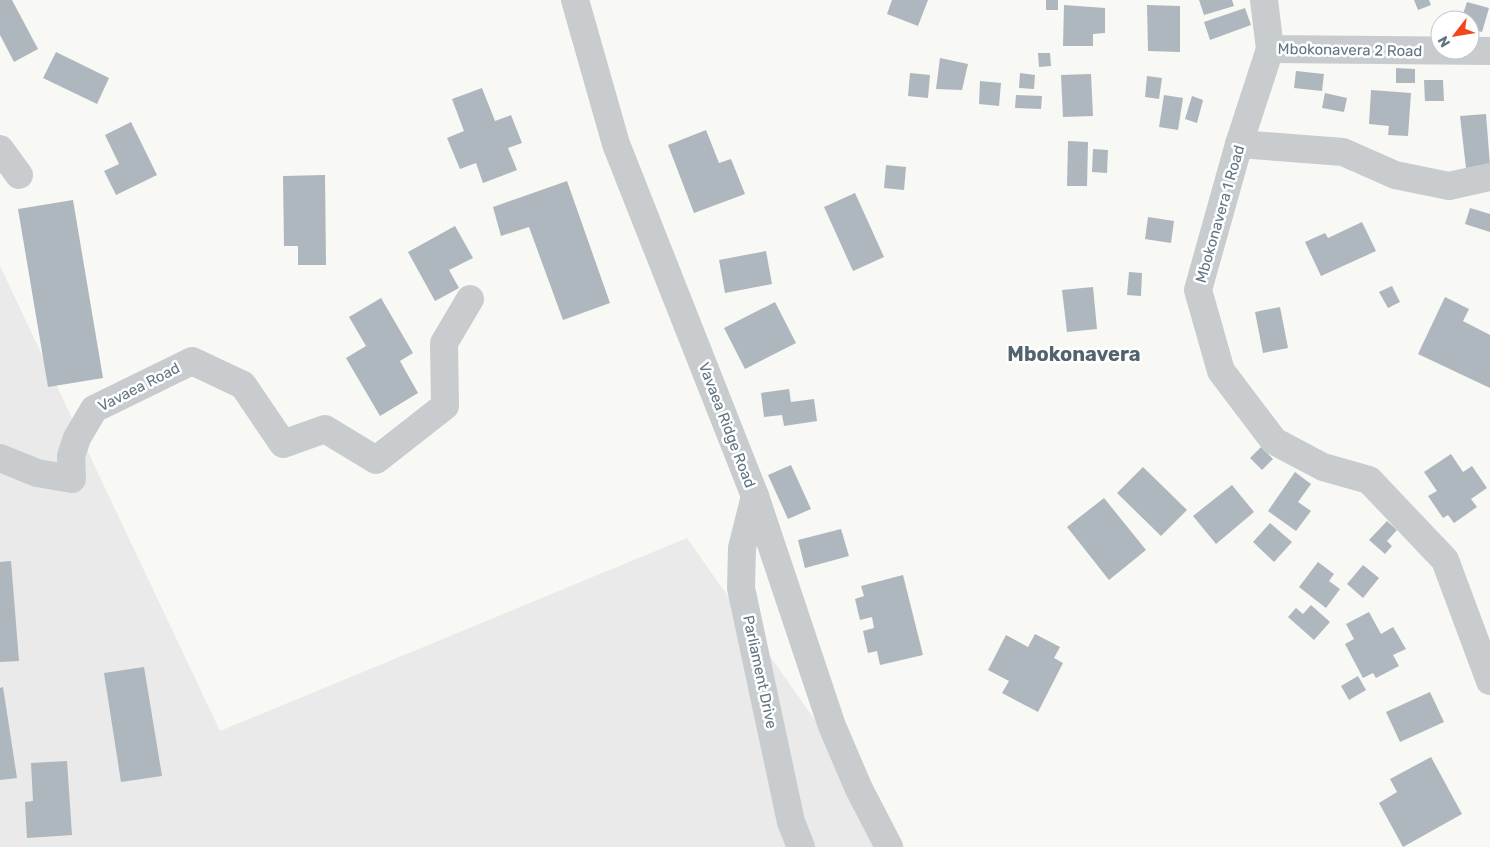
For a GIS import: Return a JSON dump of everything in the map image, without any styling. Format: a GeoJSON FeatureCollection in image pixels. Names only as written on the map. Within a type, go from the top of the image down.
{"type":"FeatureCollection","features":[{"type":"Feature","properties":{"kind":"street","name":"Vavaea Ridge Road"},"geometry":{"type":"LineString","coordinates":[[575,0],[616,144],[755,496],[832,726],[858,789],[889,847]]}},
{"type":"Feature","properties":{"kind":"street"},"geometry":{"type":"LineString","coordinates":[[1264,0],[1270,49]]}},
{"type":"Feature","properties":{"kind":"street","name":"Mbokonavera 2 Road"},"geometry":{"type":"LineString","coordinates":[[1270,49],[1490,51]]}},
{"type":"Feature","properties":{"kind":"street","name":"Mbokonavera 1 Road"},"geometry":{"type":"LineString","coordinates":[[1270,49],[1239,144],[1198,290],[1221,371],[1274,441],[1323,467],[1369,480],[1445,560],[1490,681]]}},
{"type":"Feature","properties":{"kind":"street"},"geometry":{"type":"LineString","coordinates":[[1239,144],[1343,152],[1396,175],[1449,186],[1490,178]]}},
{"type":"Feature","properties":{"kind":"street"},"geometry":{"type":"LineString","coordinates":[[0,149],[19,175]]}},
{"type":"Feature","properties":{"kind":"street","name":"Vavaea Road"},"geometry":{"type":"LineString","coordinates":[[0,458],[37,473],[72,479],[71,456],[77,438],[94,409],[192,361],[243,385],[283,444],[325,429],[376,460],[446,406],[444,343],[470,299]]}},
{"type":"Feature","properties":{"kind":"street","name":"Parliament Drive"},"geometry":{"type":"LineString","coordinates":[[755,496],[742,548],[741,588],[791,822],[801,847]]}},
{"type":"Feature","properties":{"kind":"shaded area"},"geometry":{"type":"Polygon","coordinates":[[[0,266],[220,731],[687,538],[904,847],[0,847],[0,266]]]}},
{"type":"Feature","properties":{"kind":"building"},"geometry":{"type":"Polygon","coordinates":[[[0,0],[12,0],[38,49],[14,62],[0,35],[0,0]]]}},
{"type":"Feature","properties":{"kind":"building"},"geometry":{"type":"Polygon","coordinates":[[[892,0],[928,0],[918,26],[887,14],[892,0]]]}},
{"type":"Feature","properties":{"kind":"building"},"geometry":{"type":"Polygon","coordinates":[[[1046,0],[1058,0],[1058,10],[1046,10],[1046,0]]]}},
{"type":"Feature","properties":{"kind":"building"},"geometry":{"type":"Polygon","coordinates":[[[1199,0],[1232,0],[1234,6],[1204,15],[1199,0]]]}},
{"type":"Feature","properties":{"kind":"building"},"geometry":{"type":"Polygon","coordinates":[[[1414,0],[1429,0],[1431,5],[1418,10],[1414,0]]]}},
{"type":"Feature","properties":{"kind":"building"},"geometry":{"type":"Polygon","coordinates":[[[1467,2],[1489,8],[1482,32],[1480,32],[1480,10],[1464,10],[1467,2]]]}},
{"type":"Feature","properties":{"kind":"building"},"geometry":{"type":"Polygon","coordinates":[[[1064,5],[1105,8],[1105,33],[1093,34],[1093,46],[1063,46],[1064,5]]]}},
{"type":"Feature","properties":{"kind":"building"},"geometry":{"type":"Polygon","coordinates":[[[1147,5],[1180,6],[1180,52],[1148,51],[1147,5]]]}},
{"type":"Feature","properties":{"kind":"building"},"geometry":{"type":"Polygon","coordinates":[[[1245,8],[1251,25],[1210,40],[1204,22],[1245,8]]]}},
{"type":"Feature","properties":{"kind":"building"},"geometry":{"type":"Polygon","coordinates":[[[56,52],[109,78],[97,104],[43,78],[56,52]]]}},
{"type":"Feature","properties":{"kind":"building"},"geometry":{"type":"Polygon","coordinates":[[[1038,53],[1050,53],[1051,66],[1039,67],[1038,53]]]}},
{"type":"Feature","properties":{"kind":"building"},"geometry":{"type":"Polygon","coordinates":[[[940,58],[968,64],[962,90],[936,89],[940,58]]]}},
{"type":"Feature","properties":{"kind":"building"},"geometry":{"type":"Polygon","coordinates":[[[1396,68],[1415,69],[1415,83],[1396,83],[1396,68]]]}},
{"type":"Feature","properties":{"kind":"building"},"geometry":{"type":"Polygon","coordinates":[[[1296,71],[1324,74],[1322,91],[1294,88],[1296,71]]]}},
{"type":"Feature","properties":{"kind":"building"},"geometry":{"type":"Polygon","coordinates":[[[910,73],[930,75],[928,98],[908,96],[910,73]]]}},
{"type":"Feature","properties":{"kind":"building"},"geometry":{"type":"Polygon","coordinates":[[[1020,73],[1035,75],[1034,89],[1019,88],[1020,73]]]}},
{"type":"Feature","properties":{"kind":"building"},"geometry":{"type":"Polygon","coordinates":[[[1091,74],[1093,116],[1063,117],[1061,75],[1091,74]]]}},
{"type":"Feature","properties":{"kind":"building"},"geometry":{"type":"Polygon","coordinates":[[[1147,76],[1162,78],[1159,99],[1145,97],[1147,76]]]}},
{"type":"Feature","properties":{"kind":"building"},"geometry":{"type":"Polygon","coordinates":[[[1424,80],[1443,80],[1444,101],[1425,101],[1424,80]]]}},
{"type":"Feature","properties":{"kind":"building"},"geometry":{"type":"Polygon","coordinates":[[[980,81],[1001,83],[999,106],[979,104],[980,81]]]}},
{"type":"Feature","properties":{"kind":"building"},"geometry":{"type":"Polygon","coordinates":[[[482,88],[495,121],[511,115],[522,143],[508,148],[517,170],[483,183],[476,163],[460,169],[447,138],[464,131],[452,99],[482,88]]]}},
{"type":"Feature","properties":{"kind":"building"},"geometry":{"type":"Polygon","coordinates":[[[1371,90],[1411,93],[1408,136],[1388,135],[1389,126],[1369,124],[1371,90]]]}},
{"type":"Feature","properties":{"kind":"building"},"geometry":{"type":"Polygon","coordinates":[[[1325,93],[1347,98],[1344,112],[1322,108],[1325,93]]]}},
{"type":"Feature","properties":{"kind":"building"},"geometry":{"type":"Polygon","coordinates":[[[1016,95],[1042,96],[1041,109],[1015,108],[1016,95]]]}},
{"type":"Feature","properties":{"kind":"building"},"geometry":{"type":"Polygon","coordinates":[[[1164,95],[1183,98],[1178,130],[1159,127],[1164,95]]]}},
{"type":"Feature","properties":{"kind":"building"},"geometry":{"type":"Polygon","coordinates":[[[1192,96],[1203,100],[1197,123],[1185,119],[1192,96]]]}},
{"type":"Feature","properties":{"kind":"building"},"geometry":{"type":"Polygon","coordinates":[[[1486,114],[1490,165],[1466,168],[1460,116],[1486,114]]]}},
{"type":"Feature","properties":{"kind":"building"},"geometry":{"type":"Polygon","coordinates":[[[131,122],[157,175],[116,195],[104,171],[119,164],[105,135],[131,122]]]}},
{"type":"Feature","properties":{"kind":"building"},"geometry":{"type":"Polygon","coordinates":[[[706,130],[719,163],[731,159],[745,194],[694,213],[668,145],[706,130]]]}},
{"type":"Feature","properties":{"kind":"building"},"geometry":{"type":"Polygon","coordinates":[[[1068,141],[1088,142],[1087,186],[1067,186],[1068,141]]]}},
{"type":"Feature","properties":{"kind":"building"},"geometry":{"type":"Polygon","coordinates":[[[1093,149],[1108,150],[1107,173],[1092,172],[1093,149]]]}},
{"type":"Feature","properties":{"kind":"building"},"geometry":{"type":"Polygon","coordinates":[[[886,165],[906,167],[904,190],[884,188],[886,165]]]}},
{"type":"Feature","properties":{"kind":"building"},"geometry":{"type":"Polygon","coordinates":[[[325,175],[326,265],[298,265],[298,246],[284,246],[283,176],[325,175]]]}},
{"type":"Feature","properties":{"kind":"building"},"geometry":{"type":"Polygon","coordinates":[[[567,181],[610,303],[563,320],[529,227],[501,236],[493,207],[567,181]]]}},
{"type":"Feature","properties":{"kind":"building"},"geometry":{"type":"Polygon","coordinates":[[[855,193],[884,257],[853,271],[824,207],[855,193]]]}},
{"type":"Feature","properties":{"kind":"building"},"geometry":{"type":"Polygon","coordinates":[[[73,200],[103,378],[48,387],[18,209],[73,200]]]}},
{"type":"Feature","properties":{"kind":"building"},"geometry":{"type":"Polygon","coordinates":[[[1470,208],[1490,214],[1490,232],[1465,224],[1470,208]]]}},
{"type":"Feature","properties":{"kind":"building"},"geometry":{"type":"Polygon","coordinates":[[[1148,217],[1174,221],[1171,243],[1145,239],[1148,217]]]}},
{"type":"Feature","properties":{"kind":"building"},"geometry":{"type":"Polygon","coordinates":[[[1362,222],[1376,251],[1321,276],[1305,242],[1325,233],[1328,238],[1362,222]]]}},
{"type":"Feature","properties":{"kind":"building"},"geometry":{"type":"Polygon","coordinates":[[[455,226],[473,258],[449,270],[459,288],[435,301],[408,252],[455,226]]]}},
{"type":"Feature","properties":{"kind":"building"},"geometry":{"type":"Polygon","coordinates":[[[766,251],[772,284],[725,293],[719,260],[766,251]]]}},
{"type":"Feature","properties":{"kind":"building"},"geometry":{"type":"Polygon","coordinates":[[[1129,272],[1142,273],[1141,296],[1127,295],[1129,272]]]}},
{"type":"Feature","properties":{"kind":"building"},"geometry":{"type":"Polygon","coordinates":[[[1392,286],[1400,302],[1388,308],[1379,292],[1392,286]]]}},
{"type":"Feature","properties":{"kind":"building"},"geometry":{"type":"Polygon","coordinates":[[[1093,287],[1097,329],[1067,332],[1062,290],[1093,287]]]}},
{"type":"Feature","properties":{"kind":"building"},"geometry":{"type":"Polygon","coordinates":[[[1445,297],[1469,309],[1463,321],[1490,335],[1490,388],[1418,354],[1445,297]]]}},
{"type":"Feature","properties":{"kind":"building"},"geometry":{"type":"Polygon","coordinates":[[[381,298],[413,353],[400,361],[418,393],[380,416],[346,358],[366,346],[349,317],[381,298]]]}},
{"type":"Feature","properties":{"kind":"building"},"geometry":{"type":"Polygon","coordinates":[[[775,302],[796,343],[745,369],[724,328],[775,302]]]}},
{"type":"Feature","properties":{"kind":"building"},"geometry":{"type":"Polygon","coordinates":[[[1280,307],[1288,348],[1263,353],[1255,312],[1280,307]]]}},
{"type":"Feature","properties":{"kind":"building"},"geometry":{"type":"Polygon","coordinates":[[[789,389],[791,402],[814,399],[817,421],[784,426],[782,415],[764,417],[761,393],[789,389]]]}},
{"type":"Feature","properties":{"kind":"building"},"geometry":{"type":"Polygon","coordinates":[[[1261,447],[1273,459],[1262,470],[1250,458],[1261,447]]]}},
{"type":"Feature","properties":{"kind":"building"},"geometry":{"type":"Polygon","coordinates":[[[1451,454],[1463,472],[1472,466],[1487,488],[1471,499],[1477,507],[1454,523],[1448,515],[1443,518],[1428,496],[1437,491],[1424,472],[1451,454]]]}},
{"type":"Feature","properties":{"kind":"building"},"geometry":{"type":"Polygon","coordinates":[[[791,465],[811,509],[788,519],[768,475],[791,465]]]}},
{"type":"Feature","properties":{"kind":"building"},"geometry":{"type":"Polygon","coordinates":[[[1143,467],[1187,510],[1161,536],[1117,493],[1143,467]]]}},
{"type":"Feature","properties":{"kind":"building"},"geometry":{"type":"Polygon","coordinates":[[[1295,472],[1311,484],[1298,502],[1311,511],[1296,531],[1268,511],[1295,472]]]}},
{"type":"Feature","properties":{"kind":"building"},"geometry":{"type":"Polygon","coordinates":[[[1232,485],[1254,512],[1216,544],[1193,516],[1232,485]]]}},
{"type":"Feature","properties":{"kind":"building"},"geometry":{"type":"Polygon","coordinates":[[[1104,498],[1146,550],[1109,580],[1067,527],[1104,498]]]}},
{"type":"Feature","properties":{"kind":"building"},"geometry":{"type":"Polygon","coordinates":[[[1387,521],[1397,530],[1387,541],[1392,546],[1385,554],[1369,540],[1387,521]]]}},
{"type":"Feature","properties":{"kind":"building"},"geometry":{"type":"Polygon","coordinates":[[[1270,523],[1292,542],[1274,562],[1253,542],[1270,523]]]}},
{"type":"Feature","properties":{"kind":"building"},"geometry":{"type":"Polygon","coordinates":[[[841,529],[849,556],[805,568],[798,540],[841,529]]]}},
{"type":"Feature","properties":{"kind":"building"},"geometry":{"type":"Polygon","coordinates":[[[11,561],[19,661],[0,662],[0,562],[11,561]]]}},
{"type":"Feature","properties":{"kind":"building"},"geometry":{"type":"Polygon","coordinates":[[[1318,562],[1334,574],[1329,581],[1340,589],[1326,608],[1299,587],[1318,562]]]}},
{"type":"Feature","properties":{"kind":"building"},"geometry":{"type":"Polygon","coordinates":[[[1363,565],[1379,578],[1363,598],[1347,584],[1363,565]]]}},
{"type":"Feature","properties":{"kind":"building"},"geometry":{"type":"Polygon","coordinates":[[[903,575],[923,655],[880,665],[877,651],[868,653],[863,631],[874,628],[872,617],[860,620],[855,599],[864,596],[861,586],[903,575]]]}},
{"type":"Feature","properties":{"kind":"building"},"geometry":{"type":"Polygon","coordinates":[[[1311,605],[1330,622],[1314,640],[1288,617],[1296,608],[1303,614],[1311,605]]]}},
{"type":"Feature","properties":{"kind":"building"},"geometry":{"type":"Polygon","coordinates":[[[1369,612],[1381,634],[1393,627],[1406,649],[1393,655],[1399,666],[1376,678],[1373,673],[1363,678],[1345,644],[1354,639],[1346,624],[1369,612]]]}},
{"type":"Feature","properties":{"kind":"building"},"geometry":{"type":"Polygon","coordinates":[[[1035,634],[1060,647],[1054,658],[1063,663],[1038,712],[1002,693],[1009,681],[988,670],[1006,635],[1028,647],[1035,634]]]}},
{"type":"Feature","properties":{"kind":"building"},"geometry":{"type":"Polygon","coordinates":[[[144,667],[162,776],[121,782],[104,673],[144,667]]]}},
{"type":"Feature","properties":{"kind":"building"},"geometry":{"type":"Polygon","coordinates":[[[1358,676],[1366,690],[1349,700],[1341,686],[1358,676]]]}},
{"type":"Feature","properties":{"kind":"building"},"geometry":{"type":"Polygon","coordinates":[[[3,687],[17,778],[0,780],[0,688],[3,687]]]}},
{"type":"Feature","properties":{"kind":"building"},"geometry":{"type":"Polygon","coordinates":[[[1430,692],[1444,722],[1400,742],[1386,712],[1430,692]]]}},
{"type":"Feature","properties":{"kind":"building"},"geometry":{"type":"Polygon","coordinates":[[[1431,757],[1462,814],[1403,847],[1379,803],[1397,792],[1390,779],[1431,757]]]}},
{"type":"Feature","properties":{"kind":"building"},"geometry":{"type":"Polygon","coordinates":[[[67,761],[72,835],[27,838],[25,802],[33,801],[31,763],[67,761]]]}},
{"type":"Feature","properties":{"kind":"district","name":"Mbokonavera"},"geometry":{"type":"Point","coordinates":[1074,354]}}]}
